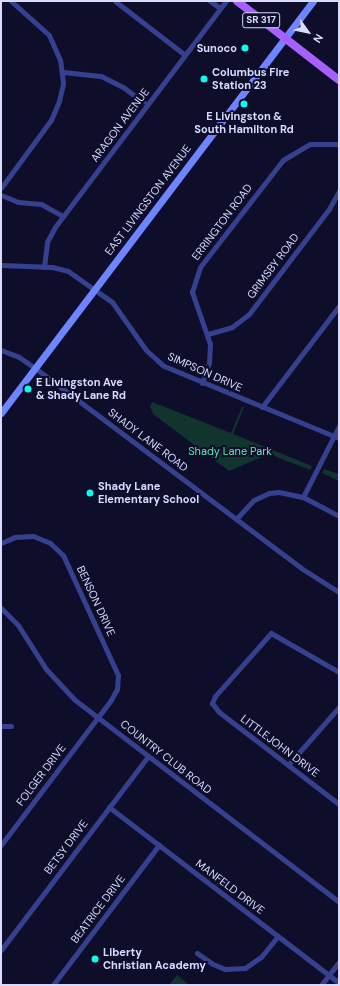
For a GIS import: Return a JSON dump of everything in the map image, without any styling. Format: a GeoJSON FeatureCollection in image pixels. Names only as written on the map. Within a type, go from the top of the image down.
{"type":"FeatureCollection","features":[{"type":"Feature","properties":{"kind":"main road","name":"SR 317"},"geometry":{"type":"LineString","coordinates":[[237,1],[339,80]]}},
{"type":"Feature","properties":{"kind":"main road","name":"EAST LIVINGSTON AVENUE"},"geometry":{"type":"LineString","coordinates":[[1,413],[314,1]]}},
{"type":"Feature","properties":{"kind":"street"},"geometry":{"type":"LineString","coordinates":[[1,188],[51,120],[59,101],[63,72],[57,50],[49,35],[11,1]]}},
{"type":"Feature","properties":{"kind":"street"},"geometry":{"type":"LineString","coordinates":[[115,1],[185,55]]}},
{"type":"Feature","properties":{"kind":"street"},"geometry":{"type":"LineString","coordinates":[[210,1],[220,8]]}},
{"type":"Feature","properties":{"kind":"street","name":"ARAGON AVENUE"},"geometry":{"type":"LineString","coordinates":[[44,266],[47,242],[63,216],[226,1]]}},
{"type":"Feature","properties":{"kind":"street"},"geometry":{"type":"LineString","coordinates":[[63,72],[101,76],[123,87],[147,105]]}},
{"type":"Feature","properties":{"kind":"street","name":"ERRINGTON ROAD"},"geometry":{"type":"LineString","coordinates":[[202,383],[210,354],[208,334],[192,292],[200,267],[283,160],[310,144],[339,144]]}},
{"type":"Feature","properties":{"kind":"street","name":"GRIMSBY ROAD"},"geometry":{"type":"LineString","coordinates":[[208,334],[232,327],[248,314],[329,209],[339,191]]}},
{"type":"Feature","properties":{"kind":"street"},"geometry":{"type":"LineString","coordinates":[[1,195],[18,202],[41,204],[63,216]]}},
{"type":"Feature","properties":{"kind":"street","name":"SIMPSON DRIVE"},"geometry":{"type":"LineString","coordinates":[[1,265],[44,266],[68,271],[95,289],[119,309],[138,341],[154,359],[175,372],[336,437]]}},
{"type":"Feature","properties":{"kind":"street"},"geometry":{"type":"LineString","coordinates":[[262,407],[339,306]]}},
{"type":"Feature","properties":{"kind":"street","name":"SHADY LANE ROAD"},"geometry":{"type":"LineString","coordinates":[[1,350],[19,357],[35,368],[236,519],[339,592]]}},
{"type":"Feature","properties":{"kind":"street"},"geometry":{"type":"LineString","coordinates":[[303,497],[336,437],[339,426]]}},
{"type":"Feature","properties":{"kind":"street"},"geometry":{"type":"LineString","coordinates":[[236,519],[254,500],[269,493],[287,492],[303,497],[339,516]]}},
{"type":"Feature","properties":{"kind":"street","name":"BENSON DRIVE"},"geometry":{"type":"LineString","coordinates":[[1,543],[15,537],[33,536],[50,543],[66,558],[118,675],[114,695],[98,717]]}},
{"type":"Feature","properties":{"kind":"street","name":"COUNTRY CLUB ROAD"},"geometry":{"type":"LineString","coordinates":[[1,608],[18,625],[38,657],[58,684],[148,756],[339,902]]}},
{"type":"Feature","properties":{"kind":"street","name":"LITTLEJOHN DRIVE"},"geometry":{"type":"LineString","coordinates":[[339,672],[271,633],[262,640],[215,696],[212,703],[216,710],[339,804]]}},
{"type":"Feature","properties":{"kind":"street"},"geometry":{"type":"LineString","coordinates":[[288,765],[339,707]]}},
{"type":"Feature","properties":{"kind":"street","name":"FOLGER DRIVE"},"geometry":{"type":"LineString","coordinates":[[1,845],[98,717]]}},
{"type":"Feature","properties":{"kind":"street"},"geometry":{"type":"LineString","coordinates":[[1,726],[10,726]]}},
{"type":"Feature","properties":{"kind":"street","name":"BETSY DRIVE"},"geometry":{"type":"LineString","coordinates":[[1,950],[148,756]]}},
{"type":"Feature","properties":{"kind":"street","name":"MANFELD DRIVE"},"geometry":{"type":"LineString","coordinates":[[109,807],[339,983]]}},
{"type":"Feature","properties":{"kind":"street","name":"BEATRICE DRIVE"},"geometry":{"type":"LineString","coordinates":[[53,985],[159,845]]}},
{"type":"Feature","properties":{"kind":"street"},"geometry":{"type":"LineString","coordinates":[[197,953],[213,964],[225,969],[244,968],[261,957],[278,936]]}},
{"type":"Feature","properties":{"kind":"street"},"geometry":{"type":"LineString","coordinates":[[321,985],[339,962]]}},
{"type":"Feature","properties":{"kind":"green space","name":"Shady Lane Park"},"geometry":{"type":"Polygon","coordinates":[[[152,402],[231,433],[242,407],[244,407],[233,434],[312,466],[310,470],[269,454],[229,471],[153,414],[150,406],[152,402]]]}},
{"type":"Feature","properties":{"kind":"green space"},"geometry":{"type":"Polygon","coordinates":[[[324,469],[339,474],[339,481],[322,473],[324,469]]]}},
{"type":"Feature","properties":{"kind":"green space"},"geometry":{"type":"Polygon","coordinates":[[[177,975],[189,985],[169,985],[177,975]]]}},
{"type":"Feature","properties":{"kind":"place","name":"Sunoco"},"geometry":{"type":"Point","coordinates":[245,48]}},
{"type":"Feature","properties":{"kind":"place","name":"Columbus Fire Station 23"},"geometry":{"type":"Point","coordinates":[204,79]}},
{"type":"Feature","properties":{"kind":"place","name":"E Livingston & South Hamilton Rd"},"geometry":{"type":"Point","coordinates":[244,104]}},
{"type":"Feature","properties":{"kind":"place","name":"E Livingston Ave & Shady Lane Rd"},"geometry":{"type":"Point","coordinates":[28,389]}},
{"type":"Feature","properties":{"kind":"place","name":"Shady Lane Elementary School"},"geometry":{"type":"Point","coordinates":[90,493]}},
{"type":"Feature","properties":{"kind":"place","name":"Liberty Christian Academy"},"geometry":{"type":"Point","coordinates":[95,959]}}]}
